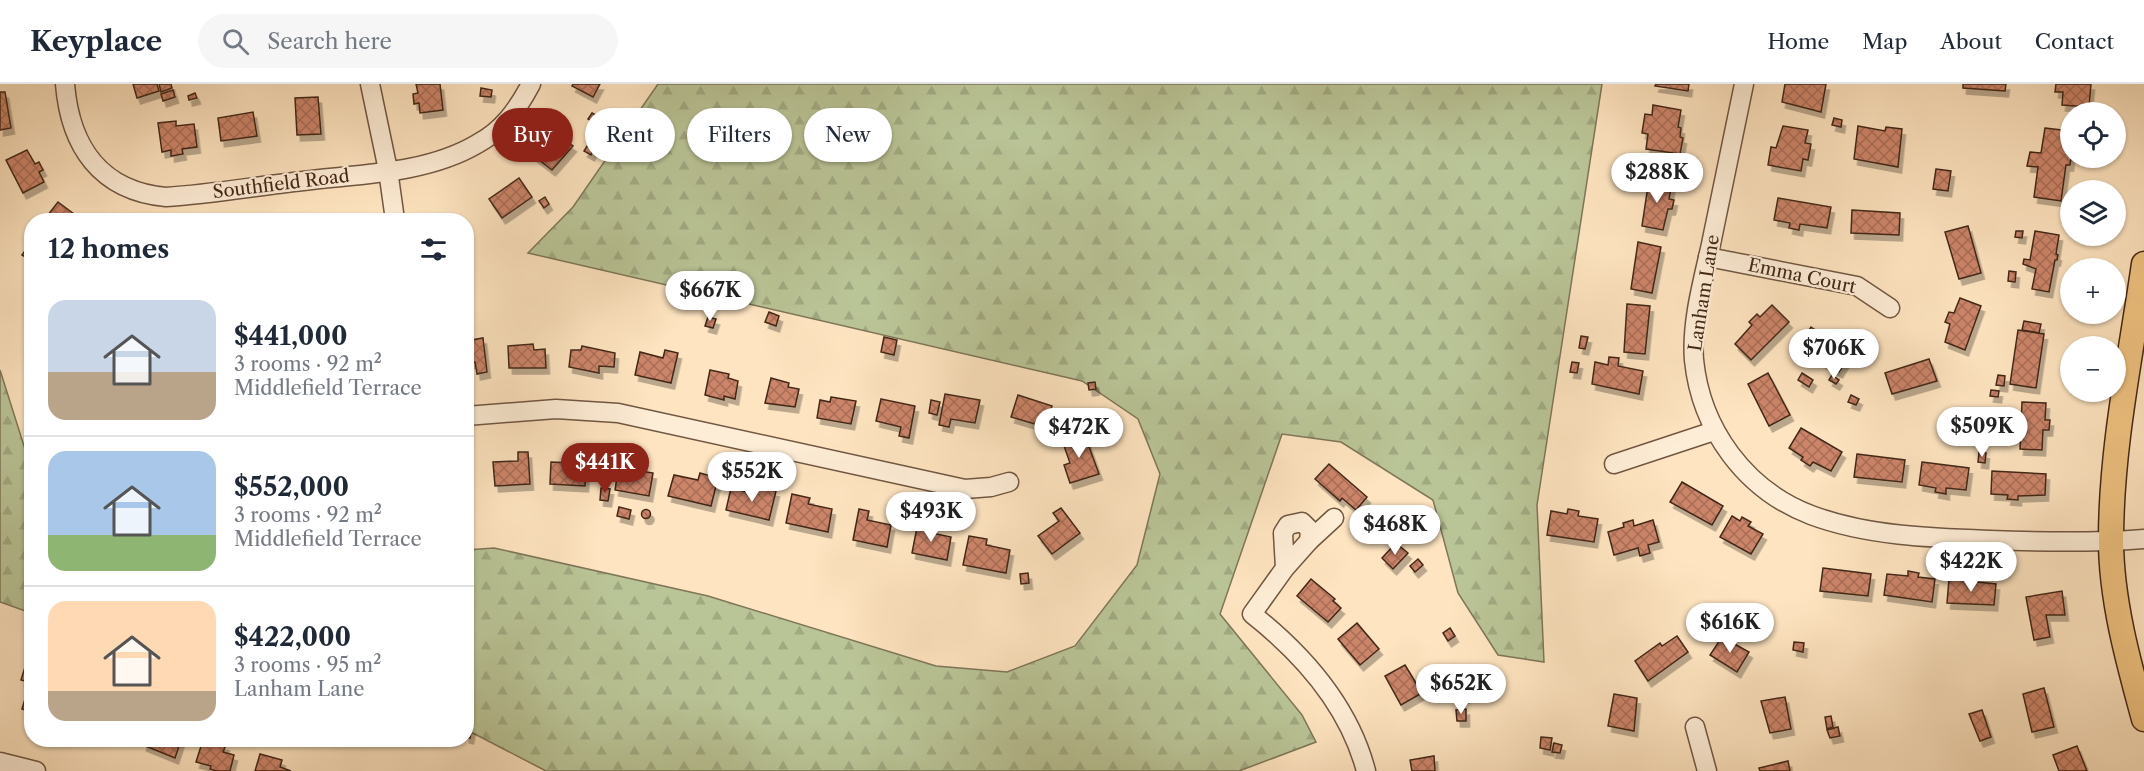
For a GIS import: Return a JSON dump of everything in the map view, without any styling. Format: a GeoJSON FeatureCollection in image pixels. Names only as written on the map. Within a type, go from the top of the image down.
{"type":"FeatureCollection","features":[{"type":"Feature","properties":{"kind":"main road"},"geometry":{"type":"LineString","coordinates":[[2144,264],[2116,459],[2111,542],[2124,637],[2144,719]]}},
{"type":"Feature","properties":{"kind":"street","name":"Southfield Road"},"geometry":{"type":"LineString","coordinates":[[65,84],[73,129],[94,165],[120,185],[151,196],[204,194],[388,170],[446,158],[477,144],[511,117],[531,84]]}},
{"type":"Feature","properties":{"kind":"street"},"geometry":{"type":"LineString","coordinates":[[370,84],[388,170],[394,213]]}},
{"type":"Feature","properties":{"kind":"street","name":"Lanham Lane"},"geometry":{"type":"LineString","coordinates":[[1744,84],[1695,327],[1694,359],[1700,396],[1714,431],[1734,461],[1789,505],[1811,515],[1863,528],[1940,539],[2111,542],[2144,539]]}},
{"type":"Feature","properties":{"kind":"street","name":"Emma Court"},"geometry":{"type":"LineString","coordinates":[[1708,257],[1848,283],[1865,290],[1890,308]]}},
{"type":"Feature","properties":{"kind":"street"},"geometry":{"type":"LineString","coordinates":[[474,416],[587,409],[651,419],[965,489],[991,487],[1009,482]]}},
{"type":"Feature","properties":{"kind":"street"},"geometry":{"type":"LineString","coordinates":[[1614,464],[1714,431]]}},
{"type":"Feature","properties":{"kind":"street"},"geometry":{"type":"LineString","coordinates":[[1334,518],[1285,568],[1252,614],[1277,634],[1313,672],[1351,728],[1366,771]]}},
{"type":"Feature","properties":{"kind":"street"},"geometry":{"type":"LineString","coordinates":[[1285,568],[1283,533],[1288,525],[1302,522],[1310,530],[1309,541]]}},
{"type":"Feature","properties":{"kind":"street"},"geometry":{"type":"LineString","coordinates":[[1695,727],[1707,771]]}},
{"type":"Feature","properties":{"kind":"street"},"geometry":{"type":"LineString","coordinates":[[0,762],[36,771]]}},
{"type":"Feature","properties":{"kind":"green space"},"geometry":{"type":"Polygon","coordinates":[[[658,84],[1602,84],[1537,505],[1544,662],[1498,655],[1458,593],[1433,500],[1341,442],[1282,434],[1220,614],[1302,715],[1316,742],[1239,771],[546,771],[474,734],[474,549],[494,548],[708,596],[936,666],[1007,672],[1075,646],[1137,565],[1160,474],[1138,419],[1082,381],[528,253],[573,207],[604,162],[675,162],[675,108],[641,108],[658,84]]]}},
{"type":"Feature","properties":{"kind":"green space"},"geometry":{"type":"Polygon","coordinates":[[[0,370],[24,446],[24,611],[0,602],[0,370]]]}},
{"type":"Feature","properties":{"kind":"building"},"geometry":{"type":"Polygon","coordinates":[[[133,84],[157,84],[159,91],[137,98],[133,84]]]}},
{"type":"Feature","properties":{"kind":"building"},"geometry":{"type":"Polygon","coordinates":[[[159,84],[171,84],[172,88],[161,92],[159,84]]]}},
{"type":"Feature","properties":{"kind":"building"},"geometry":{"type":"Polygon","coordinates":[[[416,84],[440,84],[443,110],[420,113],[419,103],[414,104],[413,94],[418,93],[416,84]]]}},
{"type":"Feature","properties":{"kind":"building"},"geometry":{"type":"Polygon","coordinates":[[[573,84],[600,84],[593,97],[572,86],[573,84]]]}},
{"type":"Feature","properties":{"kind":"building"},"geometry":{"type":"Polygon","coordinates":[[[1656,84],[1689,84],[1688,91],[1655,86],[1656,84]]]}},
{"type":"Feature","properties":{"kind":"building"},"geometry":{"type":"Polygon","coordinates":[[[1785,84],[1826,84],[1821,112],[1782,102],[1785,84]]]}},
{"type":"Feature","properties":{"kind":"building"},"geometry":{"type":"Polygon","coordinates":[[[1963,84],[2006,84],[2005,91],[1963,88],[1963,84]]]}},
{"type":"Feature","properties":{"kind":"building"},"geometry":{"type":"Polygon","coordinates":[[[2056,84],[2091,84],[2089,102],[2062,102],[2063,92],[2055,92],[2056,84]]]}},
{"type":"Feature","properties":{"kind":"building"},"geometry":{"type":"Polygon","coordinates":[[[481,88],[492,90],[491,97],[480,96],[481,88]]]}},
{"type":"Feature","properties":{"kind":"building"},"geometry":{"type":"Polygon","coordinates":[[[173,90],[175,97],[163,101],[161,94],[173,90]]]}},
{"type":"Feature","properties":{"kind":"building"},"geometry":{"type":"Polygon","coordinates":[[[0,92],[5,92],[11,128],[0,130],[0,92]]]}},
{"type":"Feature","properties":{"kind":"building"},"geometry":{"type":"Polygon","coordinates":[[[195,93],[197,98],[189,100],[188,96],[195,93]]]}},
{"type":"Feature","properties":{"kind":"building"},"geometry":{"type":"Polygon","coordinates":[[[318,97],[321,134],[297,135],[295,98],[318,97]]]}},
{"type":"Feature","properties":{"kind":"building"},"geometry":{"type":"Polygon","coordinates":[[[1653,105],[1681,110],[1678,127],[1681,128],[1680,137],[1683,138],[1680,154],[1646,149],[1648,134],[1642,133],[1645,114],[1652,115],[1653,105]]]}},
{"type":"Feature","properties":{"kind":"building"},"geometry":{"type":"Polygon","coordinates":[[[253,112],[257,136],[221,141],[218,118],[253,112]]]}},
{"type":"Feature","properties":{"kind":"building"},"geometry":{"type":"Polygon","coordinates":[[[1834,118],[1842,120],[1841,127],[1832,125],[1834,118]]]}},
{"type":"Feature","properties":{"kind":"building"},"geometry":{"type":"Polygon","coordinates":[[[176,121],[176,126],[194,124],[197,147],[182,149],[183,154],[171,156],[171,150],[162,152],[158,123],[176,121]]]}},
{"type":"Feature","properties":{"kind":"building"},"geometry":{"type":"Polygon","coordinates":[[[1783,126],[1808,130],[1805,143],[1811,144],[1808,160],[1803,159],[1801,171],[1768,165],[1771,147],[1776,148],[1783,126]]]}},
{"type":"Feature","properties":{"kind":"building"},"geometry":{"type":"Polygon","coordinates":[[[1858,126],[1885,131],[1886,127],[1902,129],[1898,167],[1854,159],[1858,126]]]}},
{"type":"Feature","properties":{"kind":"building"},"geometry":{"type":"Polygon","coordinates":[[[2045,128],[2060,130],[2060,168],[2066,168],[2064,180],[2060,180],[2060,201],[2034,197],[2038,167],[2027,166],[2030,152],[2041,153],[2045,128]]]}},
{"type":"Feature","properties":{"kind":"building"},"geometry":{"type":"Polygon","coordinates":[[[27,150],[35,164],[39,162],[43,170],[39,172],[44,182],[23,193],[6,160],[27,150]]]}},
{"type":"Feature","properties":{"kind":"building"},"geometry":{"type":"Polygon","coordinates":[[[542,162],[559,162],[552,170],[542,162]]]}},
{"type":"Feature","properties":{"kind":"building"},"geometry":{"type":"Polygon","coordinates":[[[1936,169],[1951,171],[1948,191],[1933,189],[1936,169]]]}},
{"type":"Feature","properties":{"kind":"building"},"geometry":{"type":"Polygon","coordinates":[[[519,178],[532,197],[502,218],[489,199],[519,178]]]}},
{"type":"Feature","properties":{"kind":"building"},"geometry":{"type":"Polygon","coordinates":[[[1649,179],[1672,183],[1669,199],[1674,200],[1672,209],[1668,209],[1663,230],[1642,226],[1649,179]]]}},
{"type":"Feature","properties":{"kind":"building"},"geometry":{"type":"Polygon","coordinates":[[[545,197],[549,204],[544,208],[539,201],[545,197]]]}},
{"type":"Feature","properties":{"kind":"building"},"geometry":{"type":"Polygon","coordinates":[[[1778,198],[1831,207],[1827,228],[1800,224],[1799,230],[1789,228],[1790,223],[1774,220],[1778,198]]]}},
{"type":"Feature","properties":{"kind":"building"},"geometry":{"type":"Polygon","coordinates":[[[58,202],[73,213],[49,213],[58,202]]]}},
{"type":"Feature","properties":{"kind":"building"},"geometry":{"type":"Polygon","coordinates":[[[1852,210],[1900,213],[1899,235],[1851,233],[1852,210]]]}},
{"type":"Feature","properties":{"kind":"building"},"geometry":{"type":"Polygon","coordinates":[[[1968,226],[1981,273],[1959,279],[1945,232],[1968,226]]]}},
{"type":"Feature","properties":{"kind":"building"},"geometry":{"type":"Polygon","coordinates":[[[2016,231],[2023,231],[2022,238],[2015,237],[2016,231]]]}},
{"type":"Feature","properties":{"kind":"building"},"geometry":{"type":"Polygon","coordinates":[[[2035,231],[2059,235],[2056,254],[2058,255],[2049,292],[2032,289],[2036,269],[2023,264],[2024,259],[2030,260],[2035,231]]]}},
{"type":"Feature","properties":{"kind":"building"},"geometry":{"type":"Polygon","coordinates":[[[1638,242],[1661,247],[1652,293],[1631,289],[1638,242]]]}},
{"type":"Feature","properties":{"kind":"building"},"geometry":{"type":"Polygon","coordinates":[[[2009,271],[2016,272],[2015,282],[2008,281],[2009,271]]]}},
{"type":"Feature","properties":{"kind":"building"},"geometry":{"type":"Polygon","coordinates":[[[1960,298],[1981,306],[1965,350],[1945,342],[1950,324],[1945,322],[1949,312],[1954,313],[1960,298]]]}},
{"type":"Feature","properties":{"kind":"building"},"geometry":{"type":"Polygon","coordinates":[[[1627,304],[1650,306],[1645,354],[1624,352],[1627,304]]]}},
{"type":"Feature","properties":{"kind":"building"},"geometry":{"type":"Polygon","coordinates":[[[1772,305],[1789,322],[1751,360],[1735,344],[1752,325],[1749,322],[1757,314],[1760,317],[1772,305]]]}},
{"type":"Feature","properties":{"kind":"building"},"geometry":{"type":"Polygon","coordinates":[[[769,312],[779,316],[776,326],[765,322],[769,312]]]}},
{"type":"Feature","properties":{"kind":"building"},"geometry":{"type":"Polygon","coordinates":[[[708,317],[716,319],[713,328],[705,326],[708,317]]]}},
{"type":"Feature","properties":{"kind":"building"},"geometry":{"type":"Polygon","coordinates":[[[2024,321],[2041,324],[2039,333],[2022,330],[2024,321]]]}},
{"type":"Feature","properties":{"kind":"building"},"geometry":{"type":"Polygon","coordinates":[[[1811,327],[1850,354],[1839,372],[1798,347],[1811,327]]]}},
{"type":"Feature","properties":{"kind":"building"},"geometry":{"type":"Polygon","coordinates":[[[2018,330],[2044,334],[2036,388],[2010,384],[2018,330]]]}},
{"type":"Feature","properties":{"kind":"building"},"geometry":{"type":"Polygon","coordinates":[[[1581,336],[1588,337],[1585,349],[1579,348],[1581,336]]]}},
{"type":"Feature","properties":{"kind":"building"},"geometry":{"type":"Polygon","coordinates":[[[884,337],[897,340],[894,355],[881,352],[884,337]]]}},
{"type":"Feature","properties":{"kind":"building"},"geometry":{"type":"Polygon","coordinates":[[[483,338],[487,372],[477,374],[474,362],[474,340],[483,338]]]}},
{"type":"Feature","properties":{"kind":"building"},"geometry":{"type":"Polygon","coordinates":[[[533,344],[534,350],[545,349],[546,368],[509,368],[508,346],[533,344]]]}},
{"type":"Feature","properties":{"kind":"building"},"geometry":{"type":"Polygon","coordinates":[[[582,346],[615,353],[614,367],[599,366],[599,373],[569,367],[571,350],[581,350],[582,346]]]}},
{"type":"Feature","properties":{"kind":"building"},"geometry":{"type":"Polygon","coordinates":[[[665,350],[678,353],[671,383],[635,375],[640,352],[663,358],[665,350]]]}},
{"type":"Feature","properties":{"kind":"building"},"geometry":{"type":"Polygon","coordinates":[[[1609,357],[1619,358],[1618,366],[1643,371],[1639,394],[1592,384],[1595,362],[1608,365],[1609,357]]]}},
{"type":"Feature","properties":{"kind":"building"},"geometry":{"type":"Polygon","coordinates":[[[1929,359],[1937,381],[1892,394],[1885,373],[1929,359]]]}},
{"type":"Feature","properties":{"kind":"building"},"geometry":{"type":"Polygon","coordinates":[[[1572,362],[1579,363],[1577,373],[1570,372],[1572,362]]]}},
{"type":"Feature","properties":{"kind":"building"},"geometry":{"type":"Polygon","coordinates":[[[710,370],[729,374],[728,378],[738,381],[735,399],[724,396],[724,400],[705,395],[710,370]]]}},
{"type":"Feature","properties":{"kind":"building"},"geometry":{"type":"Polygon","coordinates":[[[1768,373],[1790,415],[1769,426],[1748,384],[1768,373]]]}},
{"type":"Feature","properties":{"kind":"building"},"geometry":{"type":"Polygon","coordinates":[[[1802,373],[1813,380],[1809,387],[1798,380],[1802,373]]]}},
{"type":"Feature","properties":{"kind":"building"},"geometry":{"type":"Polygon","coordinates":[[[1832,375],[1839,380],[1836,384],[1829,380],[1832,375]]]}},
{"type":"Feature","properties":{"kind":"building"},"geometry":{"type":"Polygon","coordinates":[[[1998,375],[2005,376],[2004,386],[1996,385],[1998,375]]]}},
{"type":"Feature","properties":{"kind":"building"},"geometry":{"type":"Polygon","coordinates":[[[771,378],[789,383],[788,387],[799,389],[795,407],[765,403],[771,378]]]}},
{"type":"Feature","properties":{"kind":"building"},"geometry":{"type":"Polygon","coordinates":[[[1095,382],[1096,389],[1089,390],[1088,383],[1095,382]]]}},
{"type":"Feature","properties":{"kind":"building"},"geometry":{"type":"Polygon","coordinates":[[[1991,390],[1999,391],[1998,397],[1990,396],[1991,390]]]}},
{"type":"Feature","properties":{"kind":"building"},"geometry":{"type":"Polygon","coordinates":[[[945,394],[980,400],[975,423],[951,419],[949,427],[939,425],[945,394]]]}},
{"type":"Feature","properties":{"kind":"building"},"geometry":{"type":"Polygon","coordinates":[[[1018,395],[1052,406],[1046,424],[1036,421],[1035,424],[1011,417],[1018,395]]]}},
{"type":"Feature","properties":{"kind":"building"},"geometry":{"type":"Polygon","coordinates":[[[1851,395],[1859,399],[1856,405],[1848,402],[1851,395]]]}},
{"type":"Feature","properties":{"kind":"building"},"geometry":{"type":"Polygon","coordinates":[[[831,397],[856,401],[851,424],[817,418],[820,400],[830,402],[831,397]]]}},
{"type":"Feature","properties":{"kind":"building"},"geometry":{"type":"Polygon","coordinates":[[[881,399],[915,406],[909,438],[899,436],[901,427],[876,421],[881,399]]]}},
{"type":"Feature","properties":{"kind":"building"},"geometry":{"type":"Polygon","coordinates":[[[931,400],[940,402],[937,415],[929,413],[931,400]]]}},
{"type":"Feature","properties":{"kind":"building"},"geometry":{"type":"Polygon","coordinates":[[[2022,402],[2046,403],[2045,420],[2050,420],[2049,430],[2043,430],[2042,450],[2020,449],[2022,402]]]}},
{"type":"Feature","properties":{"kind":"building"},"geometry":{"type":"Polygon","coordinates":[[[1801,428],[1842,452],[1831,471],[1813,462],[1810,466],[1801,460],[1803,457],[1789,448],[1801,428]]]}},
{"type":"Feature","properties":{"kind":"building"},"geometry":{"type":"Polygon","coordinates":[[[1084,433],[1099,474],[1070,483],[1064,465],[1070,463],[1062,440],[1084,433]]]}},
{"type":"Feature","properties":{"kind":"building"},"geometry":{"type":"Polygon","coordinates":[[[518,452],[528,452],[530,484],[495,486],[493,462],[518,461],[518,452]]]}},
{"type":"Feature","properties":{"kind":"building"},"geometry":{"type":"Polygon","coordinates":[[[1979,452],[1986,453],[1985,463],[1978,462],[1979,452]]]}},
{"type":"Feature","properties":{"kind":"building"},"geometry":{"type":"Polygon","coordinates":[[[577,454],[587,454],[585,486],[550,484],[551,462],[576,463],[577,454]]]}},
{"type":"Feature","properties":{"kind":"building"},"geometry":{"type":"Polygon","coordinates":[[[1857,454],[1905,460],[1902,482],[1854,477],[1857,454]]]}},
{"type":"Feature","properties":{"kind":"building"},"geometry":{"type":"Polygon","coordinates":[[[620,459],[630,461],[629,469],[653,473],[649,496],[615,490],[620,459]]]}},
{"type":"Feature","properties":{"kind":"building"},"geometry":{"type":"Polygon","coordinates":[[[1922,462],[1969,468],[1966,490],[1946,488],[1946,494],[1935,492],[1936,488],[1919,485],[1922,462]]]}},
{"type":"Feature","properties":{"kind":"building"},"geometry":{"type":"Polygon","coordinates":[[[1329,464],[1367,497],[1356,510],[1342,498],[1340,501],[1315,479],[1329,464]]]}},
{"type":"Feature","properties":{"kind":"building"},"geometry":{"type":"Polygon","coordinates":[[[1992,471],[2046,474],[2045,495],[2018,496],[2018,500],[2007,499],[2008,495],[1991,494],[1992,471]]]}},
{"type":"Feature","properties":{"kind":"building"},"geometry":{"type":"Polygon","coordinates":[[[700,473],[718,478],[711,506],[668,496],[674,475],[698,480],[700,473]]]}},
{"type":"Feature","properties":{"kind":"building"},"geometry":{"type":"Polygon","coordinates":[[[1682,482],[1723,506],[1712,525],[1670,502],[1682,482]]]}},
{"type":"Feature","properties":{"kind":"building"},"geometry":{"type":"Polygon","coordinates":[[[758,487],[776,491],[769,520],[726,510],[731,488],[756,494],[758,487]]]}},
{"type":"Feature","properties":{"kind":"building"},"geometry":{"type":"Polygon","coordinates":[[[601,488],[610,489],[608,501],[600,500],[601,488]]]}},
{"type":"Feature","properties":{"kind":"building"},"geometry":{"type":"Polygon","coordinates":[[[792,494],[810,498],[808,504],[832,509],[828,532],[786,523],[792,494]]]}},
{"type":"Feature","properties":{"kind":"building"},"geometry":{"type":"Polygon","coordinates":[[[619,507],[631,510],[629,519],[617,516],[619,507]]]}},
{"type":"Feature","properties":{"kind":"building"},"geometry":{"type":"Polygon","coordinates":[[[1061,508],[1080,533],[1052,554],[1038,536],[1059,521],[1053,513],[1061,508]]]}},
{"type":"Feature","properties":{"kind":"building"},"geometry":{"type":"Polygon","coordinates":[[[859,509],[869,511],[867,520],[891,525],[887,547],[853,540],[859,509]]]}},
{"type":"Feature","properties":{"kind":"building"},"geometry":{"type":"Polygon","coordinates":[[[1568,509],[1579,511],[1578,516],[1598,519],[1594,542],[1547,535],[1551,511],[1567,514],[1568,509]]]}},
{"type":"Feature","properties":{"kind":"building"},"geometry":{"type":"Polygon","coordinates":[[[646,510],[650,514],[646,518],[642,514],[646,510]]]}},
{"type":"Feature","properties":{"kind":"building"},"geometry":{"type":"Polygon","coordinates":[[[1732,516],[1740,521],[1742,517],[1751,522],[1748,526],[1763,534],[1751,554],[1720,537],[1732,516]]]}},
{"type":"Feature","properties":{"kind":"building"},"geometry":{"type":"Polygon","coordinates":[[[1633,520],[1634,526],[1653,520],[1659,542],[1648,545],[1650,553],[1640,556],[1638,548],[1614,555],[1608,532],[1624,527],[1623,523],[1633,520]]]}},
{"type":"Feature","properties":{"kind":"building"},"geometry":{"type":"Polygon","coordinates":[[[918,522],[929,524],[927,532],[951,537],[947,560],[912,553],[918,522]]]}},
{"type":"Feature","properties":{"kind":"building"},"geometry":{"type":"Polygon","coordinates":[[[969,536],[987,539],[986,545],[1010,550],[1006,573],[963,565],[969,536]]]}},
{"type":"Feature","properties":{"kind":"building"},"geometry":{"type":"Polygon","coordinates":[[[1396,543],[1408,553],[1393,569],[1382,558],[1396,543]]]}},
{"type":"Feature","properties":{"kind":"building"},"geometry":{"type":"Polygon","coordinates":[[[1418,559],[1423,565],[1415,572],[1410,566],[1418,559]]]}},
{"type":"Feature","properties":{"kind":"building"},"geometry":{"type":"Polygon","coordinates":[[[1823,568],[1871,574],[1868,596],[1820,591],[1823,568]]]}},
{"type":"Feature","properties":{"kind":"building"},"geometry":{"type":"Polygon","coordinates":[[[1908,571],[1919,573],[1918,577],[1935,579],[1932,602],[1884,595],[1887,574],[1908,576],[1908,571]]]}},
{"type":"Feature","properties":{"kind":"building"},"geometry":{"type":"Polygon","coordinates":[[[1028,573],[1029,583],[1021,584],[1020,574],[1028,573]]]}},
{"type":"Feature","properties":{"kind":"building"},"geometry":{"type":"Polygon","coordinates":[[[1311,579],[1335,599],[1333,601],[1341,608],[1328,622],[1297,596],[1311,579]]]}},
{"type":"Feature","properties":{"kind":"building"},"geometry":{"type":"Polygon","coordinates":[[[1949,579],[1996,584],[1994,605],[1947,603],[1949,579]]]}},
{"type":"Feature","properties":{"kind":"building"},"geometry":{"type":"Polygon","coordinates":[[[2062,591],[2065,615],[2046,615],[2050,637],[2034,640],[2026,597],[2062,591]]]}},
{"type":"Feature","properties":{"kind":"building"},"geometry":{"type":"Polygon","coordinates":[[[1357,623],[1379,649],[1360,665],[1338,639],[1357,623]]]}},
{"type":"Feature","properties":{"kind":"building"},"geometry":{"type":"Polygon","coordinates":[[[1450,628],[1455,636],[1448,641],[1443,633],[1450,628]]]}},
{"type":"Feature","properties":{"kind":"building"},"geometry":{"type":"Polygon","coordinates":[[[1677,636],[1688,652],[1648,681],[1635,661],[1660,643],[1662,646],[1677,636]]]}},
{"type":"Feature","properties":{"kind":"building"},"geometry":{"type":"Polygon","coordinates":[[[1722,637],[1749,652],[1737,672],[1710,655],[1722,637]]]}},
{"type":"Feature","properties":{"kind":"building"},"geometry":{"type":"Polygon","coordinates":[[[1794,642],[1804,643],[1803,652],[1793,650],[1794,642]]]}},
{"type":"Feature","properties":{"kind":"building"},"geometry":{"type":"Polygon","coordinates":[[[1405,665],[1422,693],[1401,705],[1385,676],[1405,665]]]}},
{"type":"Feature","properties":{"kind":"building"},"geometry":{"type":"Polygon","coordinates":[[[1463,688],[1467,696],[1458,701],[1454,692],[1463,688]]]}},
{"type":"Feature","properties":{"kind":"building"},"geometry":{"type":"Polygon","coordinates":[[[2044,688],[2054,727],[2032,732],[2023,694],[2044,688]]]}},
{"type":"Feature","properties":{"kind":"building"},"geometry":{"type":"Polygon","coordinates":[[[1614,694],[1637,698],[1634,731],[1608,726],[1614,694]]]}},
{"type":"Feature","properties":{"kind":"building"},"geometry":{"type":"Polygon","coordinates":[[[1785,697],[1791,729],[1770,733],[1761,701],[1785,697]]]}},
{"type":"Feature","properties":{"kind":"building"},"geometry":{"type":"Polygon","coordinates":[[[1466,709],[1466,721],[1457,721],[1456,710],[1466,709]]]}},
{"type":"Feature","properties":{"kind":"building"},"geometry":{"type":"Polygon","coordinates":[[[1982,710],[1991,737],[1980,741],[1969,714],[1982,710]]]}},
{"type":"Feature","properties":{"kind":"building"},"geometry":{"type":"Polygon","coordinates":[[[1831,716],[1833,727],[1827,729],[1825,717],[1831,716]]]}},
{"type":"Feature","properties":{"kind":"building"},"geometry":{"type":"Polygon","coordinates":[[[1838,727],[1840,736],[1830,738],[1827,730],[1838,727]]]}},
{"type":"Feature","properties":{"kind":"building"},"geometry":{"type":"Polygon","coordinates":[[[1541,737],[1552,738],[1550,750],[1540,748],[1541,737]]]}},
{"type":"Feature","properties":{"kind":"building"},"geometry":{"type":"Polygon","coordinates":[[[1554,743],[1562,745],[1560,753],[1552,752],[1554,743]]]}},
{"type":"Feature","properties":{"kind":"building"},"geometry":{"type":"Polygon","coordinates":[[[2077,746],[2087,771],[2059,771],[2053,755],[2077,746]]]}},
{"type":"Feature","properties":{"kind":"building"},"geometry":{"type":"Polygon","coordinates":[[[148,747],[179,747],[175,758],[148,747]]]}},
{"type":"Feature","properties":{"kind":"building"},"geometry":{"type":"Polygon","coordinates":[[[201,747],[225,747],[223,752],[234,755],[230,771],[216,771],[210,769],[211,766],[196,762],[201,747]]]}},
{"type":"Feature","properties":{"kind":"building"},"geometry":{"type":"Polygon","coordinates":[[[260,754],[282,760],[280,767],[291,771],[255,771],[260,754]]]}},
{"type":"Feature","properties":{"kind":"building"},"geometry":{"type":"Polygon","coordinates":[[[1434,756],[1435,771],[1412,771],[1410,760],[1434,756]]]}},
{"type":"Feature","properties":{"kind":"building"},"geometry":{"type":"Polygon","coordinates":[[[1788,761],[1790,771],[1760,771],[1759,768],[1788,761]]]}}]}
